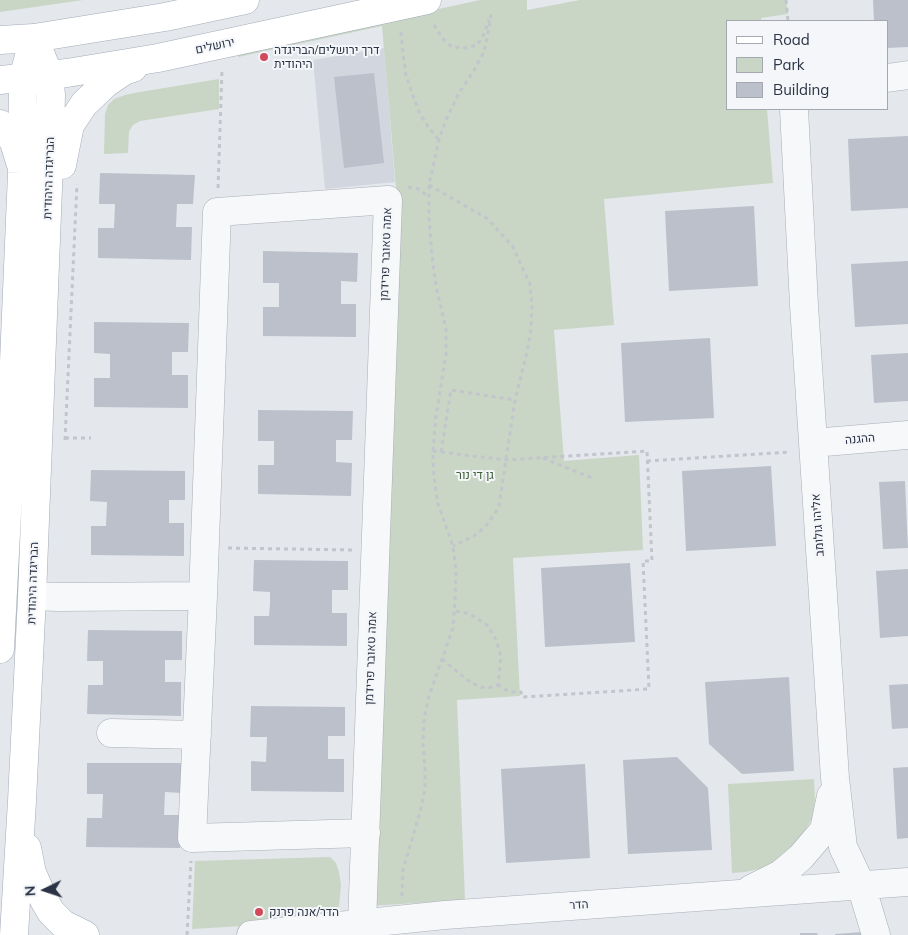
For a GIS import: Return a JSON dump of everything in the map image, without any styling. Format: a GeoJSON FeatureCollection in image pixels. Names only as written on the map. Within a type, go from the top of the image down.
{"type":"FeatureCollection","features":[{"type":"Feature","properties":{"kind":"main road"},"geometry":{"type":"LineString","coordinates":[[0,40],[34,38],[165,17],[245,0]]}},
{"type":"Feature","properties":{"kind":"main road","name":"ירושלים"},"geometry":{"type":"LineString","coordinates":[[24,77],[67,73],[430,13]]}},
{"type":"Feature","properties":{"kind":"main road","name":"הבריגדה היהודית"},"geometry":{"type":"LineString","coordinates":[[0,650],[5,455],[22,173],[24,77],[34,38]]}},
{"type":"Feature","properties":{"kind":"main road"},"geometry":{"type":"LineString","coordinates":[[42,338],[62,164],[70,125],[84,104],[104,84],[124,71],[158,58]]}},
{"type":"Feature","properties":{"kind":"main road","name":"הבריגדה היהודית"},"geometry":{"type":"LineString","coordinates":[[14,935],[32,596],[51,95],[24,77]]}},
{"type":"Feature","properties":{"kind":"main road"},"geometry":{"type":"LineString","coordinates":[[0,124],[14,142],[22,173]]}},
{"type":"Feature","properties":{"kind":"main road"},"geometry":{"type":"LineString","coordinates":[[22,801],[25,841],[32,873],[44,900],[51,912],[62,924],[85,935]]}},
{"type":"Feature","properties":{"kind":"street"},"geometry":{"type":"LineString","coordinates":[[888,78],[908,75]]}},
{"type":"Feature","properties":{"kind":"street","name":"אליהו גולומב"},"geometry":{"type":"LineString","coordinates":[[794,110],[804,305],[836,778],[843,847],[861,885],[876,935]]}},
{"type":"Feature","properties":{"kind":"street","name":"אמה טאובר פרידמן"},"geometry":{"type":"LineString","coordinates":[[217,212],[394,193],[375,551],[362,924]]}},
{"type":"Feature","properties":{"kind":"street"},"geometry":{"type":"LineString","coordinates":[[217,212],[192,838],[366,833]]}},
{"type":"Feature","properties":{"kind":"street","name":"ההגנה"},"geometry":{"type":"LineString","coordinates":[[813,447],[908,435]]}},
{"type":"Feature","properties":{"kind":"street"},"geometry":{"type":"LineString","coordinates":[[32,596],[203,596]]}},
{"type":"Feature","properties":{"kind":"street"},"geometry":{"type":"LineString","coordinates":[[112,733],[197,735]]}},
{"type":"Feature","properties":{"kind":"street"},"geometry":{"type":"LineString","coordinates":[[742,894],[781,874],[801,857],[824,830],[836,778]]}},
{"type":"Feature","properties":{"kind":"street","name":"הדר"},"geometry":{"type":"LineString","coordinates":[[251,935],[445,915],[908,882]]}},
{"type":"Feature","properties":{"kind":"path"},"geometry":{"type":"LineString","coordinates":[[786,0],[788,20]]}},
{"type":"Feature","properties":{"kind":"path"},"geometry":{"type":"LineString","coordinates":[[402,919],[403,870],[425,789],[424,721],[428,699],[453,628],[455,599],[456,570],[453,546],[438,504],[435,485],[433,451],[436,416],[446,354],[446,329],[436,286],[432,256],[429,184],[439,140],[446,120],[459,93],[484,52],[490,28],[491,13],[484,34],[477,45],[465,48],[452,47],[442,38],[430,13]]}},
{"type":"Feature","properties":{"kind":"path"},"geometry":{"type":"LineString","coordinates":[[401,32],[406,75],[412,93],[420,114],[439,140]]}},
{"type":"Feature","properties":{"kind":"path"},"geometry":{"type":"LineString","coordinates":[[217,212],[222,67]]}},
{"type":"Feature","properties":{"kind":"path"},"geometry":{"type":"LineString","coordinates":[[429,184],[488,219],[514,247],[530,284],[532,305],[527,352],[515,400],[499,506],[485,527],[474,536],[453,546]]}},
{"type":"Feature","properties":{"kind":"path"},"geometry":{"type":"LineString","coordinates":[[394,193],[419,189],[429,198]]}},
{"type":"Feature","properties":{"kind":"path"},"geometry":{"type":"LineString","coordinates":[[441,452],[451,390],[515,400]]}},
{"type":"Feature","properties":{"kind":"path"},"geometry":{"type":"LineString","coordinates":[[65,438],[91,438]]}},
{"type":"Feature","properties":{"kind":"path"},"geometry":{"type":"LineString","coordinates":[[648,461],[813,447]]}},
{"type":"Feature","properties":{"kind":"path"},"geometry":{"type":"LineString","coordinates":[[433,451],[506,460],[647,451],[648,461],[652,561],[643,561],[650,689],[522,697],[521,692],[510,692],[498,685],[488,688],[479,687],[442,659]]}},
{"type":"Feature","properties":{"kind":"path"},"geometry":{"type":"LineString","coordinates":[[542,458],[592,478]]}},
{"type":"Feature","properties":{"kind":"path"},"geometry":{"type":"LineString","coordinates":[[205,548],[375,551]]}},
{"type":"Feature","properties":{"kind":"path"},"geometry":{"type":"LineString","coordinates":[[454,611],[466,613],[488,626],[496,640],[501,656],[498,685]]}},
{"type":"Feature","properties":{"kind":"path"},"geometry":{"type":"LineString","coordinates":[[187,935],[192,838]]}},
{"type":"Feature","properties":{"kind":"shaded area"},"geometry":{"type":"Polygon","coordinates":[[[384,48],[395,182],[325,189],[313,60],[384,48]]]}},
{"type":"Feature","properties":{"kind":"green space"},"geometry":{"type":"Polygon","coordinates":[[[0,0],[83,0],[0,12],[0,0]]]}},
{"type":"Feature","properties":{"kind":"green space","name":"גן די נור"},"geometry":{"type":"Polygon","coordinates":[[[480,0],[527,0],[527,10],[580,0],[786,0],[788,14],[761,18],[761,20],[726,20],[726,110],[767,110],[773,183],[604,199],[614,325],[554,330],[564,461],[639,455],[643,550],[513,558],[520,696],[457,700],[465,900],[369,906],[397,199],[382,26],[238,57],[237,53],[480,0]]]}},
{"type":"Feature","properties":{"kind":"green space"},"geometry":{"type":"Polygon","coordinates":[[[219,79],[219,109],[140,121],[133,125],[129,131],[128,153],[104,154],[105,114],[108,105],[114,99],[134,93],[219,79]]]}},
{"type":"Feature","properties":{"kind":"green space"},"geometry":{"type":"Polygon","coordinates":[[[814,779],[815,800],[812,819],[801,837],[789,851],[773,863],[759,869],[732,873],[728,784],[814,779]]]}},
{"type":"Feature","properties":{"kind":"green space"},"geometry":{"type":"Polygon","coordinates":[[[330,857],[336,863],[341,885],[339,905],[335,916],[325,921],[192,929],[195,861],[330,857]]]}},
{"type":"Feature","properties":{"kind":"building"},"geometry":{"type":"Polygon","coordinates":[[[873,0],[908,0],[908,47],[888,48],[888,20],[874,20],[873,0]]]}},
{"type":"Feature","properties":{"kind":"building"},"geometry":{"type":"Polygon","coordinates":[[[374,73],[384,163],[344,168],[334,77],[374,73]]]}},
{"type":"Feature","properties":{"kind":"building"},"geometry":{"type":"Polygon","coordinates":[[[908,136],[908,208],[851,211],[848,139],[908,136]]]}},
{"type":"Feature","properties":{"kind":"building"},"geometry":{"type":"Polygon","coordinates":[[[100,173],[195,175],[193,204],[177,204],[176,227],[192,227],[191,260],[98,258],[98,228],[114,228],[115,204],[99,204],[100,173]]]}},
{"type":"Feature","properties":{"kind":"building"},"geometry":{"type":"Polygon","coordinates":[[[754,206],[758,286],[669,291],[665,211],[754,206]]]}},
{"type":"Feature","properties":{"kind":"building"},"geometry":{"type":"Polygon","coordinates":[[[263,251],[358,253],[357,282],[341,281],[341,304],[356,304],[356,337],[263,336],[263,307],[279,307],[279,283],[263,283],[263,251]]]}},
{"type":"Feature","properties":{"kind":"building"},"geometry":{"type":"Polygon","coordinates":[[[908,261],[908,324],[855,327],[851,264],[908,261]]]}},
{"type":"Feature","properties":{"kind":"building"},"geometry":{"type":"Polygon","coordinates":[[[94,322],[189,323],[188,352],[172,352],[172,375],[188,375],[188,408],[94,407],[94,378],[110,378],[110,354],[94,353],[94,322]]]}},
{"type":"Feature","properties":{"kind":"building"},"geometry":{"type":"Polygon","coordinates":[[[710,338],[714,418],[625,422],[621,343],[710,338]]]}},
{"type":"Feature","properties":{"kind":"building"},"geometry":{"type":"Polygon","coordinates":[[[908,353],[908,401],[874,403],[871,355],[908,353]]]}},
{"type":"Feature","properties":{"kind":"building"},"geometry":{"type":"Polygon","coordinates":[[[258,410],[353,411],[352,440],[336,440],[336,462],[352,463],[351,496],[258,494],[258,465],[274,465],[274,441],[258,441],[258,410]]]}},
{"type":"Feature","properties":{"kind":"building"},"geometry":{"type":"Polygon","coordinates":[[[771,466],[776,546],[686,551],[682,471],[771,466]]]}},
{"type":"Feature","properties":{"kind":"building"},"geometry":{"type":"Polygon","coordinates":[[[91,470],[185,471],[185,500],[169,500],[169,523],[184,523],[184,556],[91,555],[91,526],[106,526],[107,502],[90,501],[91,470]]]}},
{"type":"Feature","properties":{"kind":"building"},"geometry":{"type":"Polygon","coordinates":[[[905,481],[908,548],[883,549],[879,482],[905,481]]]}},
{"type":"Feature","properties":{"kind":"building"},"geometry":{"type":"Polygon","coordinates":[[[254,560],[348,561],[348,590],[332,590],[332,613],[347,613],[347,646],[254,645],[254,616],[269,616],[270,592],[253,591],[254,560]]]}},
{"type":"Feature","properties":{"kind":"building"},"geometry":{"type":"Polygon","coordinates":[[[630,563],[635,642],[545,647],[541,568],[630,563]]]}},
{"type":"Feature","properties":{"kind":"building"},"geometry":{"type":"Polygon","coordinates":[[[908,569],[908,636],[880,638],[876,571],[908,569]]]}},
{"type":"Feature","properties":{"kind":"building"},"geometry":{"type":"Polygon","coordinates":[[[88,630],[182,631],[182,660],[165,660],[165,682],[181,682],[181,716],[87,714],[88,685],[103,685],[103,661],[87,661],[88,630]]]}},
{"type":"Feature","properties":{"kind":"building"},"geometry":{"type":"Polygon","coordinates":[[[789,677],[794,771],[742,774],[709,744],[705,682],[789,677]]]}},
{"type":"Feature","properties":{"kind":"building"},"geometry":{"type":"Polygon","coordinates":[[[908,684],[908,728],[892,729],[889,685],[908,684]]]}},
{"type":"Feature","properties":{"kind":"building"},"geometry":{"type":"Polygon","coordinates":[[[251,706],[345,707],[345,736],[328,736],[328,759],[344,759],[344,792],[251,791],[251,761],[266,762],[267,737],[250,737],[251,706]]]}},
{"type":"Feature","properties":{"kind":"building"},"geometry":{"type":"Polygon","coordinates":[[[677,757],[708,788],[712,850],[628,854],[623,760],[677,757]]]}},
{"type":"Feature","properties":{"kind":"building"},"geometry":{"type":"Polygon","coordinates":[[[87,763],[181,763],[181,793],[165,792],[164,815],[180,815],[180,848],[86,847],[87,818],[102,818],[103,794],[87,794],[87,763]]]}},
{"type":"Feature","properties":{"kind":"building"},"geometry":{"type":"Polygon","coordinates":[[[585,764],[590,858],[506,863],[501,769],[585,764]]]}},
{"type":"Feature","properties":{"kind":"building"},"geometry":{"type":"Polygon","coordinates":[[[908,767],[908,838],[897,839],[893,768],[908,767]]]}},
{"type":"Feature","properties":{"kind":"building"},"geometry":{"type":"Polygon","coordinates":[[[863,932],[864,935],[835,935],[835,934],[863,932]]]}},
{"type":"Feature","properties":{"kind":"building"},"geometry":{"type":"Polygon","coordinates":[[[800,933],[817,933],[818,935],[800,935],[800,933]]]}},
{"type":"Feature","properties":{"kind":"place","name":"דרך ירושלים/הבריגדה היהודית"},"geometry":{"type":"Point","coordinates":[264,57]}},
{"type":"Feature","properties":{"kind":"place","name":"הדר/אנה פרנק"},"geometry":{"type":"Point","coordinates":[259,912]}}]}
